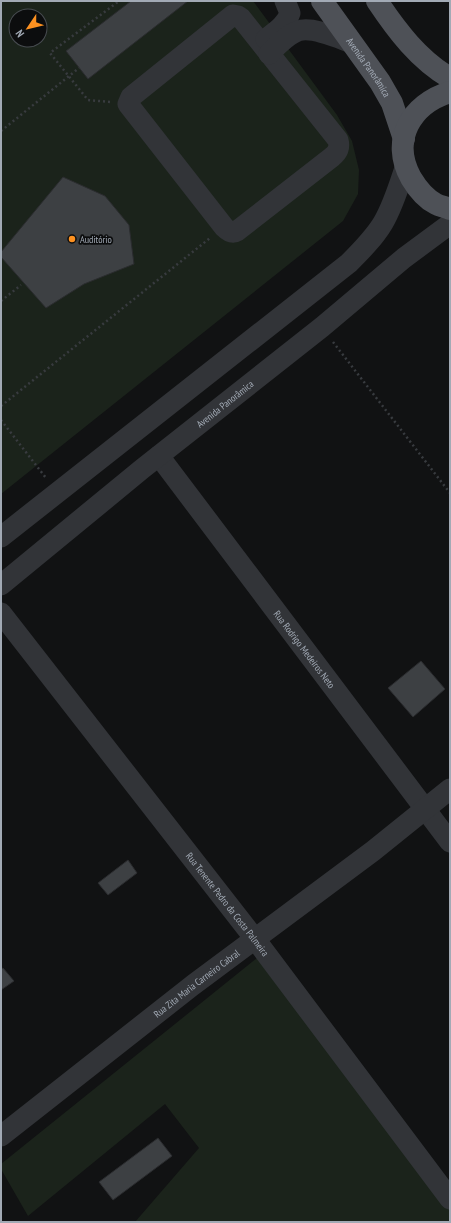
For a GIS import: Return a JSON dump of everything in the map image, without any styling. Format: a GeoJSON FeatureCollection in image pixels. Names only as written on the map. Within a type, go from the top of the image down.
{"type":"FeatureCollection","features":[{"type":"Feature","properties":{"kind":"main road","name":"Avenida Panorâmica"},"geometry":{"type":"LineString","coordinates":[[322,1],[380,82],[399,121],[404,139]]}},
{"type":"Feature","properties":{"kind":"main road"},"geometry":{"type":"LineString","coordinates":[[377,1],[395,28],[420,56],[450,78]]}},
{"type":"Feature","properties":{"kind":"main road"},"geometry":{"type":"LineString","coordinates":[[450,92],[437,96],[419,108],[410,121],[404,139],[403,153],[405,168],[417,189],[435,204],[450,209]]}},
{"type":"Feature","properties":{"kind":"street"},"geometry":{"type":"LineString","coordinates":[[265,49],[288,19],[290,12],[285,1]]}},
{"type":"Feature","properties":{"kind":"street"},"geometry":{"type":"LineString","coordinates":[[230,16],[238,16],[265,49],[338,140],[339,146],[338,151],[332,157],[237,231],[229,231],[224,227],[128,104],[131,98],[230,16]]}},
{"type":"Feature","properties":{"kind":"street"},"geometry":{"type":"LineString","coordinates":[[265,49],[277,46],[298,31],[306,30],[331,35],[352,43]]}},
{"type":"Feature","properties":{"kind":"street"},"geometry":{"type":"LineString","coordinates":[[1,537],[349,263],[366,247],[383,223],[394,199],[405,168]]}},
{"type":"Feature","properties":{"kind":"street","name":"Avenida Panorâmica"},"geometry":{"type":"LineString","coordinates":[[1,586],[159,456],[322,327],[404,258],[450,224]]}},
{"type":"Feature","properties":{"kind":"street","name":"Rua Rodrigo Medeiros Neto"},"geometry":{"type":"LineString","coordinates":[[159,456],[450,842]]}},
{"type":"Feature","properties":{"kind":"street","name":"Rua Tenente Pedro da Costa Palmeira"},"geometry":{"type":"LineString","coordinates":[[1,613],[255,939],[450,1199]]}},
{"type":"Feature","properties":{"kind":"street","name":"Rua Zita Maria Carneiro Cabral"},"geometry":{"type":"LineString","coordinates":[[1,1136],[193,985],[373,851],[450,789]]}},
{"type":"Feature","properties":{"kind":"path"},"geometry":{"type":"LineString","coordinates":[[119,1],[50,53],[88,100],[128,104]]}},
{"type":"Feature","properties":{"kind":"path"},"geometry":{"type":"LineString","coordinates":[[1,130],[79,68]]}},
{"type":"Feature","properties":{"kind":"path"},"geometry":{"type":"LineString","coordinates":[[1,406],[224,227]]}},
{"type":"Feature","properties":{"kind":"path"},"geometry":{"type":"LineString","coordinates":[[1,301],[21,285]]}},
{"type":"Feature","properties":{"kind":"path"},"geometry":{"type":"LineString","coordinates":[[322,327],[450,493]]}},
{"type":"Feature","properties":{"kind":"path"},"geometry":{"type":"LineString","coordinates":[[1,420],[57,493]]}},
{"type":"Feature","properties":{"kind":"shaded area"},"geometry":{"type":"Polygon","coordinates":[[[1,1],[253,1],[337,115],[352,141],[359,170],[358,194],[343,221],[1,494],[1,1]]]}},
{"type":"Feature","properties":{"kind":"shaded area"},"geometry":{"type":"Polygon","coordinates":[[[262,954],[450,1200],[450,1222],[135,1222],[199,1148],[165,1104],[28,1216],[1,1169],[1,1164],[262,954]]]}},
{"type":"Feature","properties":{"kind":"building"},"geometry":{"type":"Polygon","coordinates":[[[131,1],[188,1],[88,79],[66,51],[131,1]]]}},
{"type":"Feature","properties":{"kind":"building","name":"Auditório"},"geometry":{"type":"Polygon","coordinates":[[[63,177],[105,196],[129,225],[134,264],[84,284],[46,308],[1,257],[1,252],[63,177]]]}},
{"type":"Feature","properties":{"kind":"building"},"geometry":{"type":"Polygon","coordinates":[[[421,661],[445,689],[413,717],[388,688],[421,661]]]}},
{"type":"Feature","properties":{"kind":"building"},"geometry":{"type":"Polygon","coordinates":[[[128,860],[137,873],[108,895],[98,883],[128,860]]]}},
{"type":"Feature","properties":{"kind":"building"},"geometry":{"type":"Polygon","coordinates":[[[3,968],[14,981],[1,990],[1,969],[3,968]]]}},
{"type":"Feature","properties":{"kind":"building"},"geometry":{"type":"Polygon","coordinates":[[[158,1138],[172,1156],[113,1200],[99,1182],[158,1138]]]}},
{"type":"Feature","properties":{"kind":"place","name":"Auditório"},"geometry":{"type":"Point","coordinates":[72,239]}}]}
